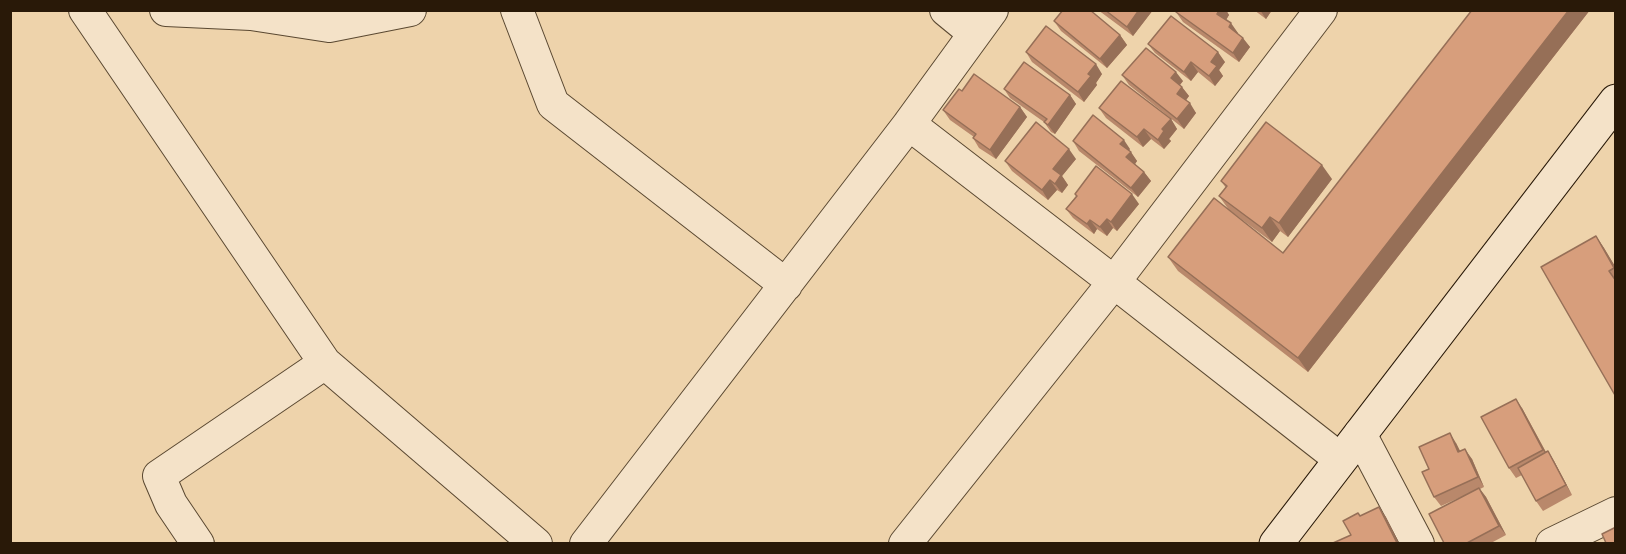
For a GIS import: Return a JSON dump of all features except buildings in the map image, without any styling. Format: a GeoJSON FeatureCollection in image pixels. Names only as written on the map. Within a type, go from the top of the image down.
{"type":"FeatureCollection","features":[{"type":"Feature","properties":{"kind":"main road"},"geometry":{"type":"LineString","coordinates":[[1276,543],[1616,101]]}},
{"type":"Feature","properties":{"kind":"street"},"geometry":{"type":"LineString","coordinates":[[85,10],[324,363],[536,543]]}},
{"type":"Feature","properties":{"kind":"street"},"geometry":{"type":"LineString","coordinates":[[166,10],[251,14],[329,26],[410,10]]}},
{"type":"Feature","properties":{"kind":"street"},"geometry":{"type":"LineString","coordinates":[[517,10],[553,104],[786,285]]}},
{"type":"Feature","properties":{"kind":"street"},"geometry":{"type":"LineString","coordinates":[[586,543],[909,124],[983,22],[946,10]]}},
{"type":"Feature","properties":{"kind":"street"},"geometry":{"type":"LineString","coordinates":[[905,543],[1114,282],[1321,10]]}},
{"type":"Feature","properties":{"kind":"street"},"geometry":{"type":"LineString","coordinates":[[909,124],[1340,459]]}},
{"type":"Feature","properties":{"kind":"street"},"geometry":{"type":"LineString","coordinates":[[198,543],[171,504],[159,476],[324,363]]}},
{"type":"Feature","properties":{"kind":"street"},"geometry":{"type":"LineString","coordinates":[[1360,434],[1418,543]]}},
{"type":"Feature","properties":{"kind":"street"},"geometry":{"type":"LineString","coordinates":[[1552,543],[1616,513]]}}]}
